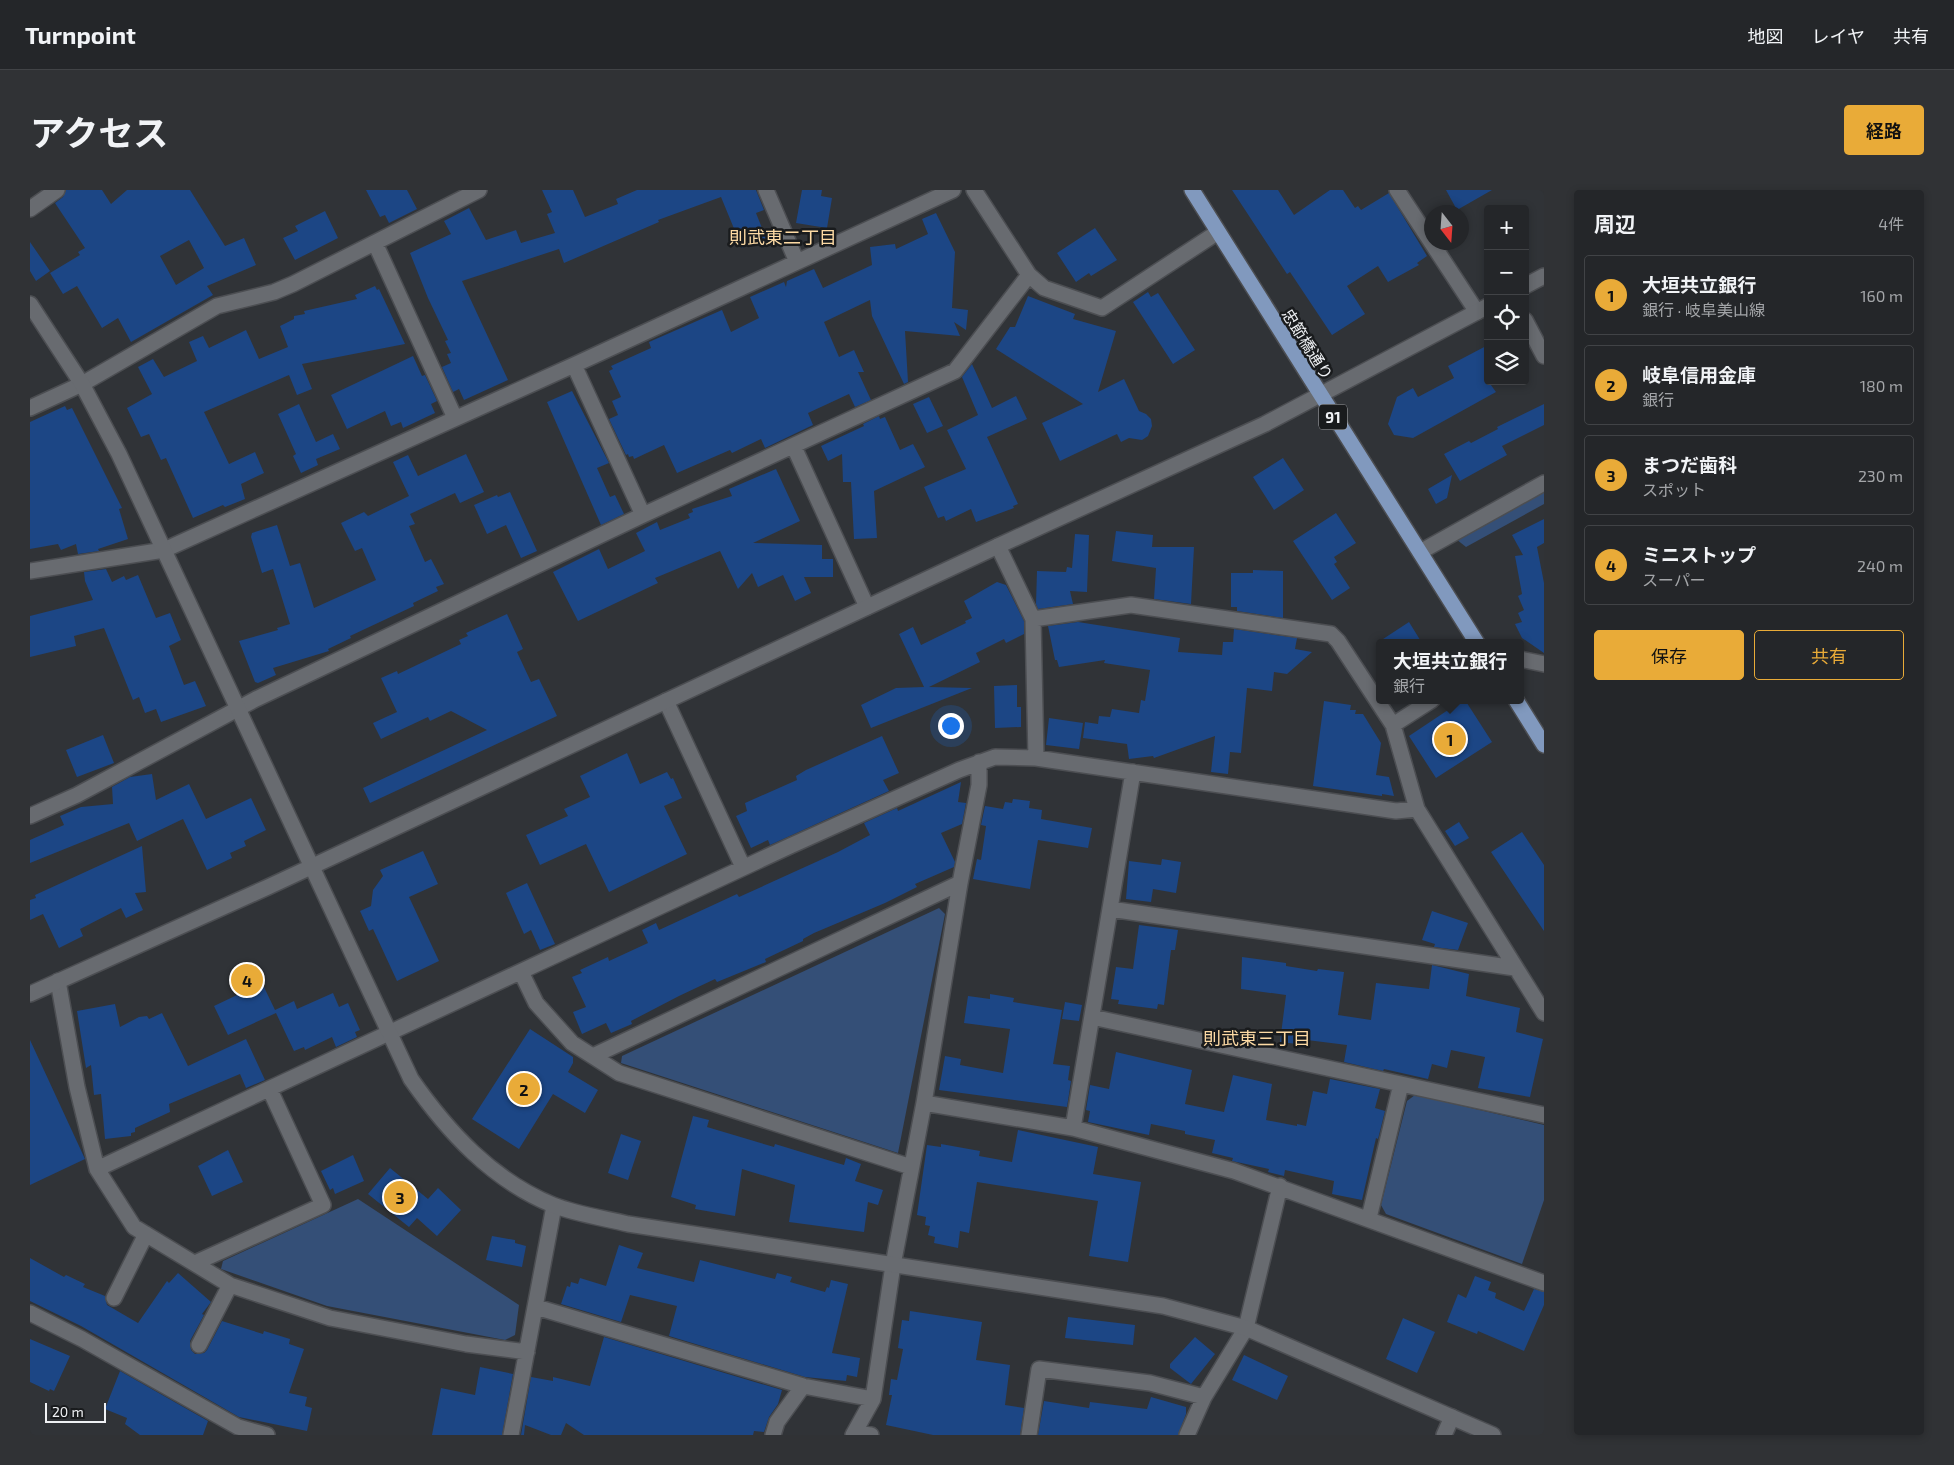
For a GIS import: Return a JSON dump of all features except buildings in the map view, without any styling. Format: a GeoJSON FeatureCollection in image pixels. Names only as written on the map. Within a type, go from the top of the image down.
{"type":"FeatureCollection","features":[{"type":"Feature","properties":{"kind":"main road","name":"忠節橋通り"},"geometry":{"type":"LineString","coordinates":[[1192,190],[1474,639]]}},
{"type":"Feature","properties":{"kind":"main road"},"geometry":{"type":"LineString","coordinates":[[1519,704],[1544,744]]}},
{"type":"Feature","properties":{"kind":"street"},"geometry":{"type":"LineString","coordinates":[[30,209],[57,190]]}},
{"type":"Feature","properties":{"kind":"street"},"geometry":{"type":"LineString","coordinates":[[30,408],[82,384],[216,306],[274,292],[293,284],[479,190]]}},
{"type":"Feature","properties":{"kind":"street"},"geometry":{"type":"LineString","coordinates":[[766,190],[797,262]]}},
{"type":"Feature","properties":{"kind":"street"},"geometry":{"type":"LineString","coordinates":[[30,572],[164,550],[574,365],[953,190]]}},
{"type":"Feature","properties":{"kind":"street"},"geometry":{"type":"LineString","coordinates":[[974,190],[1029,275],[1044,288],[1102,308],[1218,232]]}},
{"type":"Feature","properties":{"kind":"street"},"geometry":{"type":"LineString","coordinates":[[30,994],[313,866],[998,546],[1215,447],[1320,396],[1482,309],[1397,190]]}},
{"type":"Feature","properties":{"kind":"street"},"geometry":{"type":"LineString","coordinates":[[375,242],[455,418]]}},
{"type":"Feature","properties":{"kind":"street"},"geometry":{"type":"LineString","coordinates":[[30,816],[76,795],[239,708],[643,515],[955,372],[1029,275]]}},
{"type":"Feature","properties":{"kind":"street"},"geometry":{"type":"LineString","coordinates":[[1529,284],[1544,276]]}},
{"type":"Feature","properties":{"kind":"street"},"geometry":{"type":"LineString","coordinates":[[30,304],[82,384],[120,454],[411,1079],[433,1110],[460,1141],[488,1167],[522,1189],[554,1206],[628,1224],[1096,1294],[1163,1306],[1246,1328],[1493,1435]]}},
{"type":"Feature","properties":{"kind":"street"},"geometry":{"type":"LineString","coordinates":[[1529,328],[1544,356]]}},
{"type":"Feature","properties":{"kind":"street"},"geometry":{"type":"LineString","coordinates":[[574,365],[643,515]]}},
{"type":"Feature","properties":{"kind":"street"},"geometry":{"type":"LineString","coordinates":[[794,447],[867,607]]}},
{"type":"Feature","properties":{"kind":"street"},"geometry":{"type":"LineString","coordinates":[[1420,552],[1544,483]]}},
{"type":"Feature","properties":{"kind":"street"},"geometry":{"type":"LineString","coordinates":[[998,546],[1033,619],[1036,758]]}},
{"type":"Feature","properties":{"kind":"street"},"geometry":{"type":"LineString","coordinates":[[1033,619],[1132,605],[1331,634],[1338,641],[1376,699]]}},
{"type":"Feature","properties":{"kind":"street"},"geometry":{"type":"LineString","coordinates":[[1524,660],[1544,664]]}},
{"type":"Feature","properties":{"kind":"street"},"geometry":{"type":"LineString","coordinates":[[666,701],[743,868]]}},
{"type":"Feature","properties":{"kind":"street"},"geometry":{"type":"LineString","coordinates":[[1379,704],[1393,725],[1417,809],[1544,1013]]}},
{"type":"Feature","properties":{"kind":"street"},"geometry":{"type":"LineString","coordinates":[[1393,725],[1426,704]]}},
{"type":"Feature","properties":{"kind":"street"},"geometry":{"type":"LineString","coordinates":[[97,1169],[743,868],[978,762],[995,757],[1036,758],[1396,811],[1417,809]]}},
{"type":"Feature","properties":{"kind":"street"},"geometry":{"type":"LineString","coordinates":[[871,1435],[854,1434],[873,1399],[892,1265],[924,1103],[960,884],[979,785],[978,762]]}},
{"type":"Feature","properties":{"kind":"street"},"geometry":{"type":"LineString","coordinates":[[1073,1128],[1133,772]]}},
{"type":"Feature","properties":{"kind":"street"},"geometry":{"type":"LineString","coordinates":[[593,1056],[960,884]]}},
{"type":"Feature","properties":{"kind":"street"},"geometry":{"type":"LineString","coordinates":[[1110,909],[1515,968]]}},
{"type":"Feature","properties":{"kind":"street"},"geometry":{"type":"LineString","coordinates":[[521,972],[536,1004],[572,1043],[619,1073],[911,1167]]}},
{"type":"Feature","properties":{"kind":"street"},"geometry":{"type":"LineString","coordinates":[[58,981],[77,1087],[97,1169],[134,1227],[230,1285],[330,1318],[466,1344],[527,1352]]}},
{"type":"Feature","properties":{"kind":"street"},"geometry":{"type":"LineString","coordinates":[[1092,1017],[1544,1115]]}},
{"type":"Feature","properties":{"kind":"street"},"geometry":{"type":"LineString","coordinates":[[1369,1218],[1401,1084]]}},
{"type":"Feature","properties":{"kind":"street"},"geometry":{"type":"LineString","coordinates":[[195,1263],[323,1205],[270,1090]]}},
{"type":"Feature","properties":{"kind":"street"},"geometry":{"type":"LineString","coordinates":[[924,1103],[1073,1128],[1234,1171],[1369,1218],[1544,1283]]}},
{"type":"Feature","properties":{"kind":"street"},"geometry":{"type":"LineString","coordinates":[[1187,1435],[1204,1397],[1246,1328],[1280,1186]]}},
{"type":"Feature","properties":{"kind":"street"},"geometry":{"type":"LineString","coordinates":[[511,1435],[554,1206]]}},
{"type":"Feature","properties":{"kind":"street"},"geometry":{"type":"LineString","coordinates":[[114,1298],[146,1234]]}},
{"type":"Feature","properties":{"kind":"street"},"geometry":{"type":"LineString","coordinates":[[200,1346],[230,1285]]}},
{"type":"Feature","properties":{"kind":"street"},"geometry":{"type":"LineString","coordinates":[[536,1307],[803,1386],[873,1399]]}},
{"type":"Feature","properties":{"kind":"street"},"geometry":{"type":"LineString","coordinates":[[30,1313],[82,1338],[238,1427],[267,1435]]}},
{"type":"Feature","properties":{"kind":"street"},"geometry":{"type":"LineString","coordinates":[[1029,1435],[1040,1369],[1150,1383],[1204,1397]]}},
{"type":"Feature","properties":{"kind":"street"},"geometry":{"type":"LineString","coordinates":[[773,1435],[777,1422],[803,1386]]}},
{"type":"Feature","properties":{"kind":"street"},"geometry":{"type":"LineString","coordinates":[[1444,1435],[1452,1417]]}},
{"type":"Feature","properties":{"kind":"shaded area"},"geometry":{"type":"Polygon","coordinates":[[[1544,492],[1544,504],[1466,547],[1456,539],[1544,492]]]}},
{"type":"Feature","properties":{"kind":"shaded area"},"geometry":{"type":"Polygon","coordinates":[[[939,908],[945,914],[898,1153],[621,1063],[622,1056],[939,908]]]}},
{"type":"Feature","properties":{"kind":"shaded area"},"geometry":{"type":"Polygon","coordinates":[[[1415,1095],[1544,1125],[1544,1200],[1522,1264],[1386,1214],[1381,1205],[1407,1101],[1415,1095]]]}},
{"type":"Feature","properties":{"kind":"shaded area"},"geometry":{"type":"Polygon","coordinates":[[[358,1199],[519,1305],[515,1335],[505,1340],[327,1306],[221,1269],[223,1261],[358,1199]]]}},
{"type":"Feature","properties":{"kind":"place","name":"大垣共立銀行"},"geometry":{"type":"Point","coordinates":[1450,739]}},
{"type":"Feature","properties":{"kind":"place","name":"ミニストップ"},"geometry":{"type":"Point","coordinates":[247,980]}},
{"type":"Feature","properties":{"kind":"place","name":"岐阜信用金庫"},"geometry":{"type":"Point","coordinates":[524,1089]}},
{"type":"Feature","properties":{"kind":"place","name":"まつだ歯科"},"geometry":{"type":"Point","coordinates":[400,1197]}},
{"type":"Feature","properties":{"kind":"district","name":"則武東二丁目"},"geometry":{"type":"Point","coordinates":[783,237]}},
{"type":"Feature","properties":{"kind":"district","name":"則武東三丁目"},"geometry":{"type":"Point","coordinates":[1257,1038]}}]}
